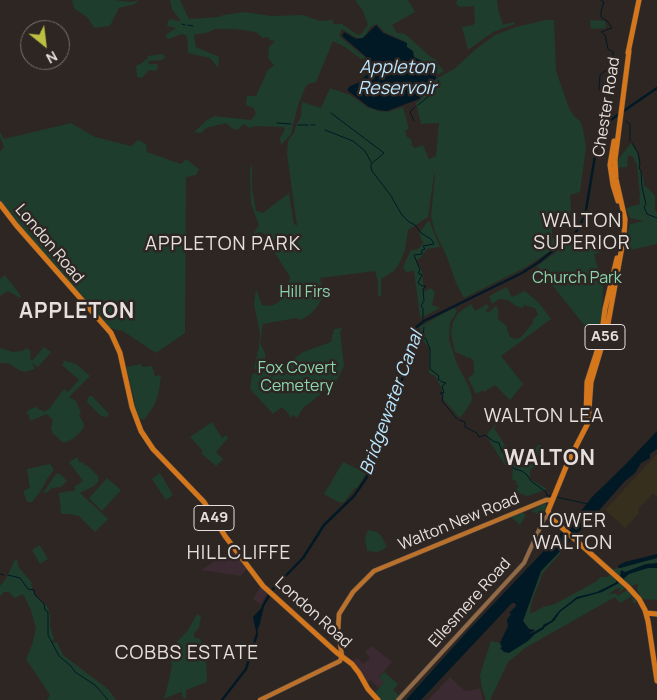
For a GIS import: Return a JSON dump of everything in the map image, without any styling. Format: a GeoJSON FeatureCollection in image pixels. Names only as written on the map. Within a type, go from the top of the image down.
{"type":"FeatureCollection","features":[{"type":"Feature","properties":{"kind":"highway","name":"Chester Road"},"geometry":{"type":"LineString","coordinates":[[549,515],[548,510],[553,498],[588,422],[591,382],[607,329],[626,227],[614,168],[620,108],[639,0]]}},
{"type":"Feature","properties":{"kind":"highway","name":"London Road"},"geometry":{"type":"LineString","coordinates":[[0,204],[20,231],[109,331],[118,347],[130,401],[144,436],[157,453],[204,502],[225,536],[270,592],[355,666],[368,689],[378,700]]}},
{"type":"Feature","properties":{"kind":"highway"},"geometry":{"type":"LineString","coordinates":[[549,515],[639,599],[646,613],[657,681]]}},
{"type":"Feature","properties":{"kind":"highway"},"geometry":{"type":"LineString","coordinates":[[646,613],[657,614]]}},
{"type":"Feature","properties":{"kind":"main road","name":"Walton New Road"},"geometry":{"type":"LineString","coordinates":[[342,656],[338,631],[339,614],[353,592],[377,570],[553,498]]}},
{"type":"Feature","properties":{"kind":"main road","name":"Ellesmere Road"},"geometry":{"type":"LineString","coordinates":[[398,700],[524,562],[544,520],[549,515]]}},
{"type":"Feature","properties":{"kind":"main road"},"geometry":{"type":"LineString","coordinates":[[260,700],[338,662],[342,656]]}},
{"type":"Feature","properties":{"kind":"shaded area"},"geometry":{"type":"Polygon","coordinates":[[[657,454],[657,497],[653,493],[638,509],[639,513],[625,528],[605,510],[657,454]]]}},
{"type":"Feature","properties":{"kind":"shaded area"},"geometry":{"type":"Polygon","coordinates":[[[232,550],[247,569],[241,576],[201,570],[232,550]]]}},
{"type":"Feature","properties":{"kind":"shaded area"},"geometry":{"type":"Polygon","coordinates":[[[261,586],[267,593],[261,604],[253,599],[261,586]]]}},
{"type":"Feature","properties":{"kind":"shaded area"},"geometry":{"type":"Polygon","coordinates":[[[372,646],[392,662],[379,677],[384,682],[379,688],[370,680],[367,683],[353,660],[358,658],[363,664],[370,658],[365,652],[372,646]]]}},
{"type":"Feature","properties":{"kind":"shaded area"},"geometry":{"type":"Polygon","coordinates":[[[450,677],[464,690],[469,691],[480,688],[483,700],[428,700],[450,677]]]}},
{"type":"Feature","properties":{"kind":"green space"},"geometry":{"type":"Polygon","coordinates":[[[138,0],[135,4],[119,8],[110,26],[94,28],[88,18],[75,9],[72,1],[132,2],[138,0]]]}},
{"type":"Feature","properties":{"kind":"green space"},"geometry":{"type":"Polygon","coordinates":[[[170,0],[180,0],[189,19],[219,17],[244,12],[272,16],[303,15],[320,21],[333,20],[333,24],[342,24],[358,35],[368,25],[363,11],[355,0],[408,0],[415,12],[392,25],[397,33],[405,34],[434,58],[444,71],[437,75],[436,69],[419,61],[411,54],[404,41],[384,32],[377,24],[370,27],[362,38],[357,38],[342,29],[339,36],[366,58],[361,59],[333,41],[316,82],[306,86],[298,105],[291,134],[281,145],[280,138],[285,129],[283,127],[256,126],[249,128],[244,124],[237,130],[226,123],[206,128],[201,133],[194,132],[214,116],[251,120],[256,114],[254,108],[246,105],[247,96],[256,96],[268,70],[274,65],[268,58],[269,47],[275,41],[269,40],[269,37],[263,38],[256,32],[235,29],[215,29],[194,35],[196,47],[219,57],[218,68],[210,58],[188,53],[187,36],[182,34],[169,39],[166,38],[166,35],[176,28],[167,26],[169,19],[181,21],[172,9],[170,0]]]}},
{"type":"Feature","properties":{"kind":"green space"},"geometry":{"type":"Polygon","coordinates":[[[457,0],[497,0],[503,25],[514,22],[515,24],[493,32],[468,50],[462,27],[473,25],[475,22],[474,6],[460,7],[456,4],[457,0]]]}},
{"type":"Feature","properties":{"kind":"green space","name":"Hill Firs"},"geometry":{"type":"Polygon","coordinates":[[[554,20],[556,71],[569,108],[580,121],[586,147],[580,192],[570,195],[571,209],[569,217],[556,215],[549,220],[552,225],[552,237],[559,245],[526,267],[464,298],[435,232],[431,216],[435,176],[432,167],[434,175],[428,217],[408,230],[405,250],[398,266],[394,271],[381,279],[381,296],[378,297],[378,281],[375,271],[320,278],[324,296],[309,315],[301,320],[296,318],[263,324],[260,343],[265,353],[265,368],[254,369],[260,334],[254,304],[256,289],[262,305],[271,306],[279,302],[286,294],[290,277],[274,252],[270,239],[261,232],[253,234],[259,225],[251,204],[250,169],[252,164],[252,188],[256,211],[263,213],[289,193],[294,224],[297,226],[287,154],[288,141],[295,131],[301,116],[302,102],[321,108],[330,88],[350,95],[367,107],[378,111],[388,112],[403,107],[409,129],[405,130],[407,137],[411,139],[412,146],[415,148],[423,145],[429,159],[436,156],[439,123],[421,124],[416,103],[436,79],[454,69],[495,35],[516,27],[554,20]]]}},
{"type":"Feature","properties":{"kind":"green space"},"geometry":{"type":"Polygon","coordinates":[[[590,20],[605,21],[606,28],[591,29],[590,20]]]}},
{"type":"Feature","properties":{"kind":"green space"},"geometry":{"type":"Polygon","coordinates":[[[163,54],[165,57],[162,60],[148,61],[149,64],[157,64],[156,71],[149,70],[143,77],[137,77],[136,66],[148,58],[147,56],[163,54]]]}},
{"type":"Feature","properties":{"kind":"green space"},"geometry":{"type":"Polygon","coordinates":[[[71,123],[95,137],[131,146],[138,140],[146,144],[147,152],[181,164],[186,159],[199,169],[196,175],[186,177],[185,333],[156,353],[123,331],[109,328],[0,204],[0,152],[4,147],[0,132],[4,139],[71,123]]]}},
{"type":"Feature","properties":{"kind":"green space"},"geometry":{"type":"Polygon","coordinates":[[[631,143],[637,152],[644,186],[655,196],[657,244],[626,251],[624,250],[630,224],[644,221],[630,218],[626,208],[640,204],[637,165],[633,157],[628,155],[627,167],[615,168],[617,161],[631,143]]]}},
{"type":"Feature","properties":{"kind":"green space"},"geometry":{"type":"Polygon","coordinates":[[[429,220],[440,247],[427,249],[416,261],[422,271],[424,292],[430,288],[435,292],[432,305],[440,308],[421,318],[414,271],[406,272],[403,267],[411,250],[418,249],[423,243],[419,233],[429,220]]]}},
{"type":"Feature","properties":{"kind":"green space","name":"Church Park"},"geometry":{"type":"Polygon","coordinates":[[[581,234],[599,236],[599,253],[594,254],[603,288],[599,340],[585,326],[537,266],[581,234]]]}},
{"type":"Feature","properties":{"kind":"green space"},"geometry":{"type":"Polygon","coordinates":[[[5,275],[21,296],[20,298],[8,291],[0,296],[0,279],[5,275]]]}},
{"type":"Feature","properties":{"kind":"green space"},"geometry":{"type":"Polygon","coordinates":[[[507,287],[512,297],[525,291],[539,303],[551,319],[501,356],[523,384],[510,400],[495,385],[484,392],[483,390],[476,394],[468,378],[474,374],[474,362],[470,357],[467,358],[455,352],[451,333],[453,322],[458,313],[471,304],[475,311],[487,304],[489,308],[485,311],[489,312],[496,306],[498,318],[507,326],[510,337],[516,339],[521,337],[533,323],[533,319],[538,315],[535,308],[524,305],[523,308],[516,306],[508,300],[499,299],[492,304],[489,296],[507,287]]]}},
{"type":"Feature","properties":{"kind":"green space"},"geometry":{"type":"Polygon","coordinates":[[[454,308],[457,311],[450,323],[449,340],[457,364],[472,397],[471,403],[460,418],[443,399],[442,389],[435,376],[429,373],[429,348],[421,337],[419,327],[454,308]]]}},
{"type":"Feature","properties":{"kind":"green space","name":"Fox Covert Cemetery"},"geometry":{"type":"Polygon","coordinates":[[[342,328],[340,332],[344,366],[335,383],[303,408],[297,418],[293,415],[289,418],[289,414],[282,407],[273,414],[250,389],[252,374],[266,371],[272,377],[277,372],[271,368],[285,365],[303,352],[331,342],[334,329],[342,328]]]}},
{"type":"Feature","properties":{"kind":"green space"},"geometry":{"type":"Polygon","coordinates":[[[44,347],[51,352],[38,367],[32,363],[35,369],[25,372],[8,363],[0,363],[0,348],[13,352],[22,351],[27,348],[31,352],[30,358],[32,361],[44,347]]]}},
{"type":"Feature","properties":{"kind":"green space"},"geometry":{"type":"Polygon","coordinates":[[[63,360],[76,364],[90,376],[69,397],[76,401],[81,413],[79,415],[84,424],[83,429],[74,438],[64,443],[53,434],[51,429],[53,420],[47,414],[30,421],[29,415],[26,413],[36,407],[44,412],[49,409],[64,389],[68,392],[79,380],[62,365],[63,360]]]}},
{"type":"Feature","properties":{"kind":"green space"},"geometry":{"type":"Polygon","coordinates":[[[141,364],[143,367],[152,366],[155,376],[161,375],[155,404],[144,420],[138,418],[126,367],[141,364]]]}},
{"type":"Feature","properties":{"kind":"green space"},"geometry":{"type":"Polygon","coordinates":[[[89,396],[92,396],[109,414],[107,417],[101,416],[87,402],[89,396]]]}},
{"type":"Feature","properties":{"kind":"green space"},"geometry":{"type":"Polygon","coordinates":[[[507,411],[494,428],[515,461],[524,467],[538,445],[541,445],[543,448],[535,460],[539,463],[530,470],[530,479],[547,489],[528,496],[516,490],[519,486],[512,479],[513,469],[510,464],[505,465],[490,442],[487,434],[507,411]]]}},
{"type":"Feature","properties":{"kind":"green space"},"geometry":{"type":"Polygon","coordinates":[[[212,422],[222,438],[226,435],[228,438],[216,452],[223,459],[216,466],[201,453],[203,451],[190,437],[212,422]]]}},
{"type":"Feature","properties":{"kind":"green space"},"geometry":{"type":"Polygon","coordinates":[[[77,457],[80,463],[83,462],[85,466],[87,465],[98,476],[98,482],[94,486],[80,493],[108,519],[95,532],[79,516],[61,514],[59,493],[76,490],[74,487],[83,481],[69,462],[77,457]]]}},
{"type":"Feature","properties":{"kind":"green space"},"geometry":{"type":"Polygon","coordinates":[[[343,462],[366,473],[357,488],[344,502],[340,503],[324,494],[343,462]]]}},
{"type":"Feature","properties":{"kind":"green space"},"geometry":{"type":"Polygon","coordinates":[[[50,464],[54,470],[32,502],[27,502],[23,491],[30,488],[27,469],[50,464]]]}},
{"type":"Feature","properties":{"kind":"green space"},"geometry":{"type":"Polygon","coordinates":[[[160,473],[173,495],[166,500],[152,479],[160,473]]]}},
{"type":"Feature","properties":{"kind":"green space"},"geometry":{"type":"Polygon","coordinates":[[[56,474],[60,474],[67,481],[61,487],[51,488],[48,492],[43,493],[56,474]]]}},
{"type":"Feature","properties":{"kind":"green space"},"geometry":{"type":"Polygon","coordinates":[[[107,478],[121,490],[102,511],[89,498],[107,478]]]}},
{"type":"Feature","properties":{"kind":"green space"},"geometry":{"type":"Polygon","coordinates":[[[545,503],[547,506],[542,516],[531,511],[545,503]]]}},
{"type":"Feature","properties":{"kind":"green space"},"geometry":{"type":"Polygon","coordinates":[[[522,512],[526,515],[520,525],[511,517],[522,512]]]}},
{"type":"Feature","properties":{"kind":"green space"},"geometry":{"type":"Polygon","coordinates":[[[368,530],[377,532],[387,547],[378,552],[367,551],[365,538],[368,530]]]}},
{"type":"Feature","properties":{"kind":"green space"},"geometry":{"type":"Polygon","coordinates":[[[40,545],[48,559],[40,564],[32,550],[40,545]]]}},
{"type":"Feature","properties":{"kind":"green space"},"geometry":{"type":"Polygon","coordinates":[[[564,547],[543,573],[531,604],[530,613],[555,604],[597,581],[600,577],[607,577],[613,572],[611,570],[657,558],[657,600],[642,599],[637,590],[638,584],[626,587],[619,593],[620,588],[616,589],[608,595],[616,593],[618,596],[627,590],[633,596],[633,601],[634,596],[637,602],[633,603],[632,596],[620,603],[615,597],[525,648],[508,662],[490,700],[486,700],[480,675],[491,641],[500,643],[502,647],[500,648],[504,652],[522,645],[533,635],[535,629],[529,629],[523,621],[527,609],[541,571],[564,547]]]}},
{"type":"Feature","properties":{"kind":"green space"},"geometry":{"type":"Polygon","coordinates":[[[17,559],[18,566],[32,583],[35,596],[47,606],[54,639],[51,643],[57,642],[63,655],[108,689],[116,700],[47,700],[50,695],[26,659],[36,629],[31,610],[23,594],[15,598],[8,592],[4,592],[0,597],[0,586],[17,559]]]}},
{"type":"Feature","properties":{"kind":"green space"},"geometry":{"type":"Polygon","coordinates":[[[197,614],[201,617],[199,628],[194,633],[194,637],[200,639],[206,659],[207,682],[186,690],[186,698],[184,699],[181,692],[163,699],[172,666],[168,648],[175,644],[188,630],[197,614]]]}},
{"type":"Feature","properties":{"kind":"green space"},"geometry":{"type":"Polygon","coordinates":[[[384,672],[398,684],[393,690],[400,696],[397,700],[379,700],[373,695],[384,682],[379,678],[384,672]]]}},
{"type":"Feature","properties":{"kind":"water","name":"Appleton Reservoir"},"geometry":{"type":"Polygon","coordinates":[[[376,25],[383,33],[407,43],[407,47],[413,51],[414,57],[432,66],[437,71],[435,76],[432,73],[436,78],[419,99],[387,111],[369,107],[347,90],[350,86],[358,83],[369,72],[370,64],[363,54],[342,36],[344,32],[356,39],[363,38],[376,25]]]}},
{"type":"Feature","properties":{"kind":"water"},"geometry":{"type":"Polygon","coordinates":[[[657,431],[657,449],[650,454],[650,458],[641,463],[635,473],[625,481],[541,571],[523,621],[529,629],[535,630],[528,634],[532,633],[534,635],[509,653],[504,652],[500,648],[502,647],[500,643],[508,626],[507,620],[511,614],[509,613],[516,606],[515,603],[512,603],[421,700],[406,700],[465,634],[578,515],[592,497],[657,431]]]}},
{"type":"Feature","properties":{"kind":"water"},"geometry":{"type":"Polygon","coordinates":[[[657,554],[657,558],[618,567],[625,562],[657,554]]]}},
{"type":"Feature","properties":{"kind":"water"},"geometry":{"type":"Polygon","coordinates":[[[657,563],[657,568],[648,568],[629,574],[619,583],[602,592],[577,599],[560,612],[554,621],[543,628],[543,625],[551,621],[559,611],[577,597],[597,592],[615,583],[620,577],[621,570],[625,572],[646,564],[657,563]]]}},
{"type":"Feature","properties":{"kind":"water"},"geometry":{"type":"Polygon","coordinates":[[[263,606],[260,615],[257,636],[253,617],[263,606]]]}},
{"type":"Feature","properties":{"kind":"waterway"},"geometry":{"type":"LineString","coordinates":[[601,0],[604,2],[601,17],[612,28],[601,32],[605,35],[608,49],[613,52],[613,56],[610,67],[600,75],[599,89],[613,109]]}},
{"type":"Feature","properties":{"kind":"waterway"},"geometry":{"type":"LineString","coordinates":[[188,25],[193,26]]}},
{"type":"Feature","properties":{"kind":"waterway"},"geometry":{"type":"LineString","coordinates":[[432,73],[436,78]]}},
{"type":"Feature","properties":{"kind":"waterway"},"geometry":{"type":"LineString","coordinates":[[418,105],[429,96],[439,82],[438,80]]}},
{"type":"Feature","properties":{"kind":"waterway","name":"Bridgewater Canal"},"geometry":{"type":"LineString","coordinates":[[258,626],[263,606],[272,590],[303,558],[324,525],[354,496],[367,477],[378,449],[381,426],[386,410],[407,370],[414,329],[424,321],[522,273],[539,262],[576,232],[585,216],[597,144],[603,129],[612,119],[657,88]]}},
{"type":"Feature","properties":{"kind":"waterway"},"geometry":{"type":"LineString","coordinates":[[414,121],[410,112],[415,107]]}},
{"type":"Feature","properties":{"kind":"waterway"},"geometry":{"type":"LineString","coordinates":[[331,113],[384,153],[371,164],[371,167],[392,197]]}},
{"type":"Feature","properties":{"kind":"waterway"},"geometry":{"type":"LineString","coordinates":[[626,121],[630,124],[630,141]]}},
{"type":"Feature","properties":{"kind":"waterway"},"geometry":{"type":"LineString","coordinates":[[277,123],[291,124]]}},
{"type":"Feature","properties":{"kind":"waterway"},"geometry":{"type":"LineString","coordinates":[[298,125],[308,125]]}},
{"type":"Feature","properties":{"kind":"waterway"},"geometry":{"type":"LineString","coordinates":[[325,130],[353,141],[365,151],[371,162]]}},
{"type":"Feature","properties":{"kind":"waterway"},"geometry":{"type":"LineString","coordinates":[[632,143],[638,153],[640,163],[639,168],[646,204],[644,207],[647,214],[657,218]]}},
{"type":"Feature","properties":{"kind":"waterway"},"geometry":{"type":"LineString","coordinates":[[392,198],[402,215],[415,225],[421,233],[431,239],[434,244],[423,246],[425,249],[422,250],[422,254],[414,255],[420,270],[418,273],[422,275],[418,283],[426,286],[423,289],[424,301],[421,306],[423,308],[423,319]]}},
{"type":"Feature","properties":{"kind":"waterway"},"geometry":{"type":"LineString","coordinates":[[424,327],[423,337],[426,339],[430,349],[430,369],[439,376],[438,379],[446,383],[442,386],[444,393],[440,393],[443,395],[442,401],[457,419]]}},
{"type":"Feature","properties":{"kind":"waterway"},"geometry":{"type":"LineString","coordinates":[[459,420],[465,422],[465,427],[477,433],[479,437],[485,435],[499,443],[510,465],[527,475],[531,481],[546,492],[547,496],[552,496]]}},
{"type":"Feature","properties":{"kind":"waterway"},"geometry":{"type":"LineString","coordinates":[[556,497],[588,504]]}},
{"type":"Feature","properties":{"kind":"waterway"},"geometry":{"type":"LineString","coordinates":[[0,574],[4,575]]}},
{"type":"Feature","properties":{"kind":"waterway"},"geometry":{"type":"LineString","coordinates":[[8,575],[20,578],[28,589],[34,590],[35,595],[44,604],[45,610],[48,612],[48,635],[59,656],[75,672],[95,685],[108,700]]}},
{"type":"Feature","properties":{"kind":"waterway"},"geometry":{"type":"LineString","coordinates":[[531,635],[543,628]]}},
{"type":"Feature","properties":{"kind":"waterway","name":"Bridgewater Canal"},"geometry":{"type":"LineString","coordinates":[[222,700],[246,669],[257,634]]}},
{"type":"Feature","properties":{"kind":"district","name":"WALTON SUPERIOR"},"geometry":{"type":"Point","coordinates":[582,233]}},
{"type":"Feature","properties":{"kind":"district","name":"APPLETON PARK"},"geometry":{"type":"Point","coordinates":[223,245]}},
{"type":"Feature","properties":{"kind":"district","name":"APPLETON"},"geometry":{"type":"Point","coordinates":[77,312]}},
{"type":"Feature","properties":{"kind":"district","name":"WALTON LEA"},"geometry":{"type":"Point","coordinates":[544,417]}},
{"type":"Feature","properties":{"kind":"district","name":"WALTON"},"geometry":{"type":"Point","coordinates":[550,459]}},
{"type":"Feature","properties":{"kind":"district","name":"LOWER WALTON"},"geometry":{"type":"Point","coordinates":[573,533]}},
{"type":"Feature","properties":{"kind":"district","name":"HILLCLIFFE"},"geometry":{"type":"Point","coordinates":[239,554]}},
{"type":"Feature","properties":{"kind":"district","name":"COBBS ESTATE"},"geometry":{"type":"Point","coordinates":[187,654]}}]}
